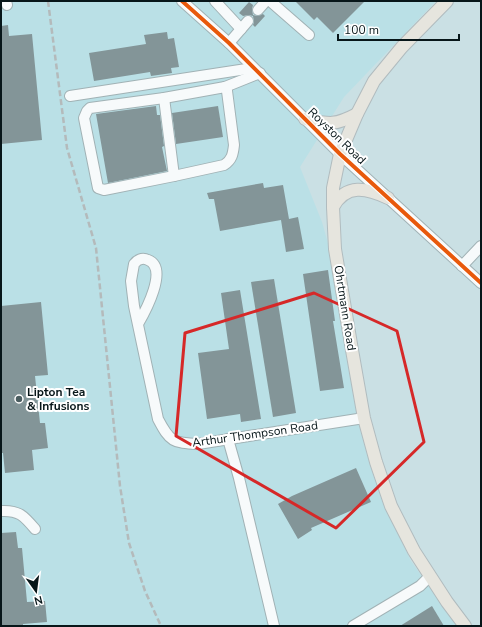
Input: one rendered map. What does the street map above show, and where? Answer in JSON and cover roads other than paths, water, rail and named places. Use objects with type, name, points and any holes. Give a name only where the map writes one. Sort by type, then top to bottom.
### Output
[{"type":"main road","name":"Ohrtmann Road","points":[[447,1],[402,48],[374,82],[357,114],[340,154],[333,188],[333,207],[335,248],[364,418],[376,462],[390,506],[414,551],[465,626]]},
{"type":"main road","points":[[305,119],[327,124],[348,119],[357,114]]},
{"type":"main road","points":[[333,207],[337,199],[342,194],[353,190],[365,189],[388,198]]},
{"type":"street","name":"Royston Road","points":[[182,1],[229,43],[340,154],[481,283]]},
{"type":"street","points":[[215,1],[245,25],[229,43]]},
{"type":"street","points":[[258,10],[266,1]]},
{"type":"street","points":[[270,1],[309,35]]},
{"type":"street","points":[[225,87],[227,91],[234,145],[230,160],[224,165],[100,190],[84,118],[90,108],[164,98],[225,87],[256,70]]},
{"type":"street","points":[[70,96],[256,70]]},
{"type":"street","points":[[164,98],[174,176]]},
{"type":"street","points":[[462,266],[481,246]]},
{"type":"street","name":"Arthur Thompson Road","points":[[138,324],[149,303],[156,283],[155,267],[149,260],[145,259],[139,260],[134,264],[131,281],[138,324],[158,419],[164,431],[172,439],[179,443],[198,444],[364,418]]},
{"type":"street","points":[[228,439],[239,478],[274,626]]},
{"type":"street","points":[[1,511],[18,513],[35,529]]},
{"type":"street","points":[[353,626],[420,586],[430,576]]},
{"type":"railway","points":[[48,1],[67,148],[96,248],[120,486],[129,543],[145,591],[161,626]]},
{"type":"place","name":"Lipton Tea & Infusions","points":[[19,399]]}]
